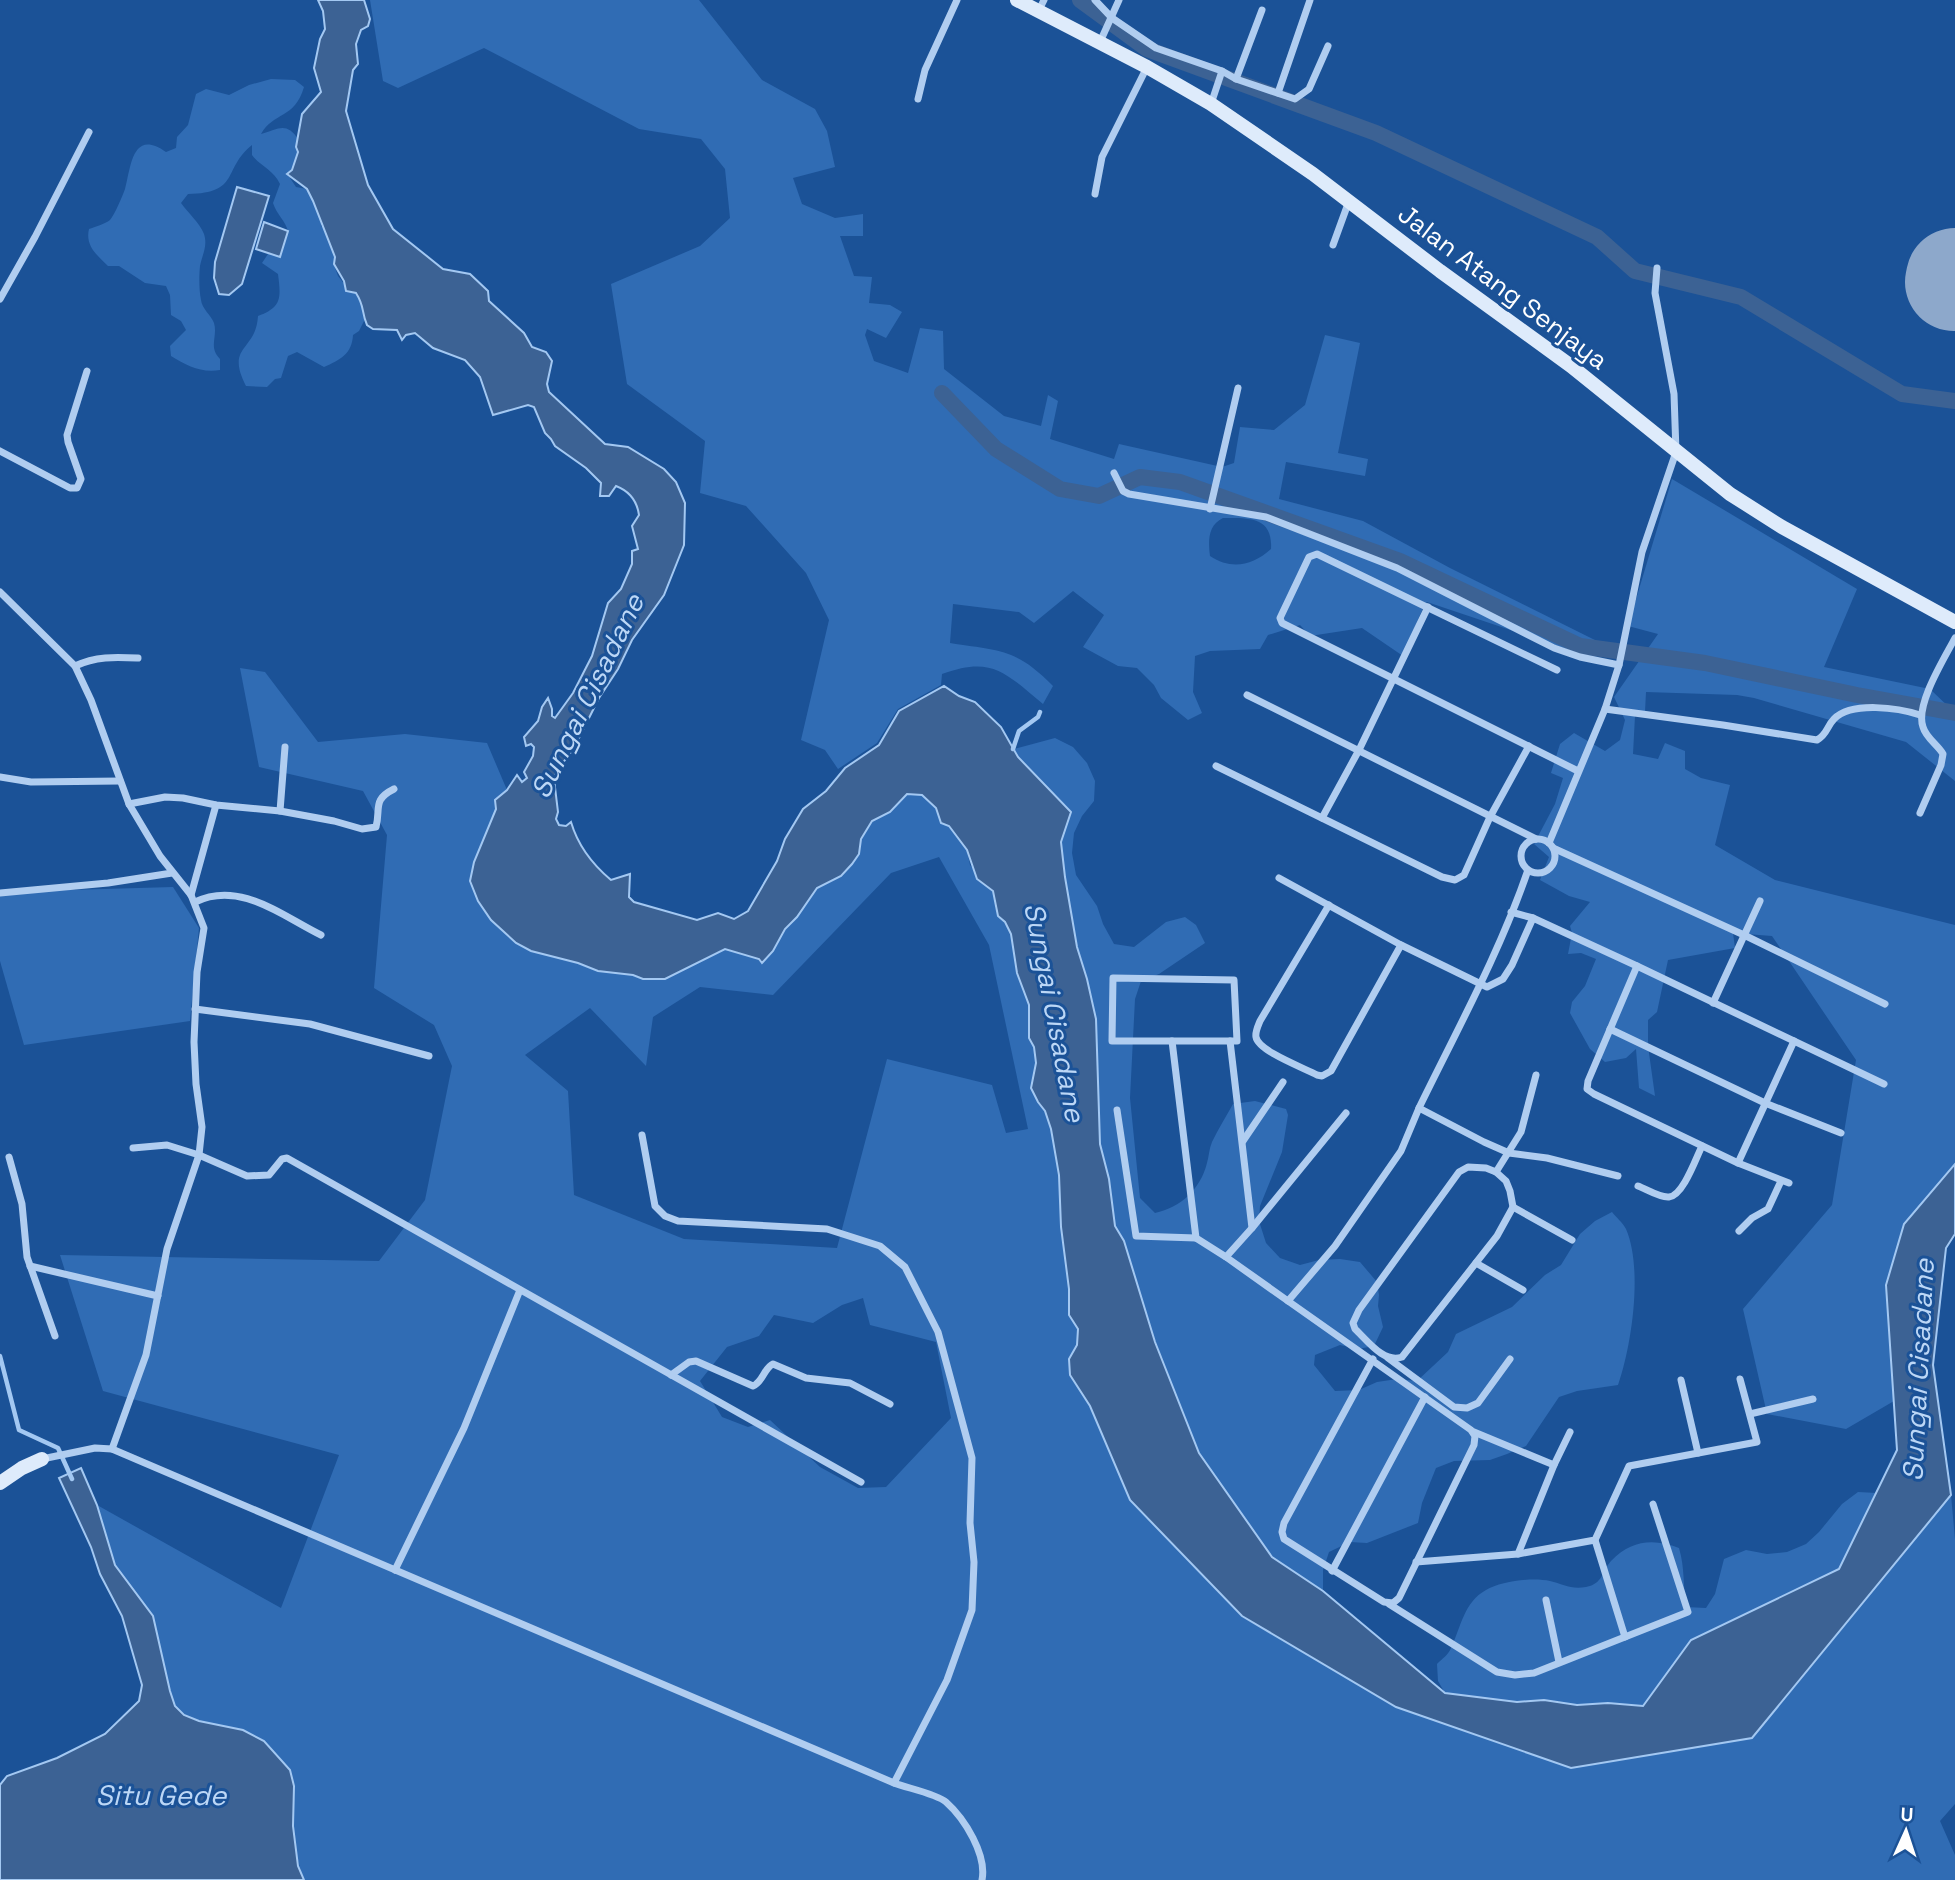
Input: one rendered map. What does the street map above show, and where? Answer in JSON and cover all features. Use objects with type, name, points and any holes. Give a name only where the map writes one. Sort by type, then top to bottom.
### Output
[{"type":"main road","name":"Jalan Atang Senjaya","points":[[1017,0],[1041,5],[1211,104],[1349,201],[1571,366],[1730,494],[1782,527],[1955,622]]},
{"type":"main road","points":[[0,1483],[22,1468],[42,1459]]},
{"type":"street","points":[[918,99],[925,70],[957,0]]},
{"type":"street","points":[[1095,0],[1112,20],[1156,48],[1295,99],[1309,89],[1328,47]]},
{"type":"street","points":[[1101,40],[1119,0]]},
{"type":"street","points":[[1278,93],[1310,0]]},
{"type":"street","points":[[1236,79],[1262,10]]},
{"type":"street","points":[[1095,194],[1107,145],[1147,67]]},
{"type":"street","points":[[1211,104],[1222,73]]},
{"type":"street","points":[[0,299],[89,132]]},
{"type":"street","points":[[1334,245],[1349,201]]},
{"type":"street","points":[[1536,839],[1526,843],[1522,850],[1523,863],[1528,870],[1539,873],[1551,867],[1555,854],[1551,845],[1578,771],[1605,709],[1619,662],[1643,552],[1676,452],[1674,394],[1655,287],[1657,268]]},
{"type":"street","points":[[1,455],[70,488],[77,488],[81,479],[67,435],[87,371]]},
{"type":"street","points":[[1210,506],[1238,388]]},
{"type":"street","points":[[1114,473],[1123,491],[1263,516],[1413,575],[1555,648],[1580,657],[1619,662]]},
{"type":"street","points":[[1557,670],[1317,554],[1309,557],[1281,613],[1282,623],[1330,649],[1392,677],[1578,771]]},
{"type":"street","points":[[0,592],[75,666],[91,700],[130,804],[144,832],[193,899],[204,928],[195,1009],[196,1084],[202,1127],[199,1155],[167,1249],[146,1355],[112,1448]]},
{"type":"street","points":[[1322,818],[1359,750],[1428,607]]},
{"type":"street","points":[[1920,813],[1943,755],[1924,731],[1921,713],[1955,638]]},
{"type":"street","points":[[75,666],[108,657],[138,658]]},
{"type":"street","points":[[1247,695],[1490,817],[1885,1004]]},
{"type":"street","points":[[1605,709],[1817,740],[1826,732],[1832,720],[1844,713],[1891,708],[1921,713]]},
{"type":"street","points":[[1216,766],[1442,877],[1455,880],[1464,875],[1490,817],[1529,746]]},
{"type":"street","points":[[280,811],[285,747]]},
{"type":"street","points":[[0,777],[31,782],[120,781]]},
{"type":"street","points":[[130,804],[165,797],[183,797],[216,805],[280,811],[370,829],[376,827],[378,803],[384,794],[394,789]]},
{"type":"street","points":[[193,899],[216,805]]},
{"type":"street","points":[[1288,1301],[1335,1246],[1401,1151],[1480,983],[1528,870]]},
{"type":"street","points":[[0,893],[108,883],[172,873]]},
{"type":"street","points":[[1279,878],[1401,945],[1487,987],[1503,979],[1533,918]]},
{"type":"street","points":[[193,899],[216,896],[263,902],[321,934]]},
{"type":"street","points":[[1713,1003],[1760,901]]},
{"type":"street","points":[[1328,905],[1260,1021],[1257,1041],[1270,1051],[1317,1075],[1322,1076],[1331,1071],[1401,945]]},
{"type":"street","points":[[1511,912],[1533,918],[1884,1084]]},
{"type":"street","points":[[1637,966],[1588,1080],[1587,1089],[1738,1163],[1785,1182],[1769,1209],[1739,1231]]},
{"type":"street","points":[[1113,978],[1234,980],[1237,1041],[1230,1041],[1112,1041],[1113,978]]},
{"type":"street","points":[[195,1009],[310,1024],[429,1056]]},
{"type":"street","points":[[1610,1029],[1765,1103],[1841,1133]]},
{"type":"street","points":[[1172,1041],[1196,1238]]},
{"type":"street","points":[[1230,1041],[1252,1228]]},
{"type":"street","points":[[1738,1163],[1794,1041]]},
{"type":"street","points":[[1496,1172],[1521,1132],[1536,1075]]},
{"type":"street","points":[[1243,1142],[1283,1082]]},
{"type":"street","points":[[1419,1108],[1509,1153],[1547,1157],[1618,1176]]},
{"type":"street","points":[[1117,1110],[1136,1236],[1196,1238],[1474,1432],[1554,1465]]},
{"type":"street","points":[[1226,1257],[1346,1114]]},
{"type":"street","points":[[642,1135],[655,1206],[665,1216],[678,1221],[827,1229],[880,1246],[905,1267],[937,1332],[972,1458],[972,1610],[947,1680],[894,1783]]},
{"type":"street","points":[[133,1148],[167,1145],[199,1155],[247,1176],[269,1175],[282,1159],[287,1158],[861,1482]]},
{"type":"street","points":[[1638,1186],[1667,1198],[1675,1195],[1702,1146]]},
{"type":"street","points":[[9,1157],[22,1204],[30,1266],[55,1336]]},
{"type":"street","points":[[1387,1358],[1402,1357],[1497,1236],[1513,1207],[1506,1181],[1496,1172],[1486,1168],[1468,1167],[1459,1171],[1359,1310],[1353,1323],[1355,1329],[1387,1358],[1454,1407],[1467,1408],[1478,1403],[1510,1359]]},
{"type":"street","points":[[1513,1207],[1572,1240]]},
{"type":"street","points":[[1476,1263],[1523,1290]]},
{"type":"street","points":[[30,1266],[158,1296]]},
{"type":"street","points":[[395,1570],[464,1427],[520,1290]]},
{"type":"street","points":[[1373,1359],[1284,1523],[1284,1539],[1497,1672],[1529,1674],[1688,1612],[1653,1504]]},
{"type":"street","points":[[671,1375],[689,1362],[696,1361],[753,1386],[758,1384],[773,1364],[806,1378],[851,1384],[890,1404]]},
{"type":"street","points":[[1625,1637],[1595,1540],[1629,1466],[1757,1443],[1740,1379]]},
{"type":"street","points":[[1681,1380],[1698,1453]]},
{"type":"street","points":[[1332,1571],[1425,1397]]},
{"type":"street","points":[[1750,1414],[1813,1399]]},
{"type":"street","points":[[1389,1603],[1399,1598],[1474,1445],[1474,1432]]},
{"type":"street","points":[[1518,1554],[1570,1432]]},
{"type":"street","points":[[42,1459],[95,1448],[112,1448],[894,1783],[945,1801],[978,1844],[982,1880]]},
{"type":"street","points":[[1416,1562],[1518,1554],[1595,1540]]},
{"type":"street","points":[[1546,1600],[1559,1662]]},
{"type":"shaded area","points":[[370,0],[699,0],[762,80],[815,109],[827,131],[835,167],[793,178],[802,204],[835,218],[863,214],[863,236],[840,236],[854,276],[872,277],[869,303],[890,305],[902,312],[886,338],[867,329],[865,335],[874,361],[908,373],[920,328],[943,331],[944,369],[1004,416],[1041,426],[1048,395],[1058,401],[1050,439],[1114,459],[1119,444],[1222,467],[1234,463],[1240,427],[1274,430],[1305,405],[1325,335],[1360,343],[1338,453],[1368,459],[1365,476],[1286,462],[1279,499],[1363,521],[1450,568],[1621,653],[1585,655],[1427,602],[1403,656],[1362,628],[1310,636],[1300,625],[1268,635],[1260,649],[1210,651],[1195,656],[1193,692],[1202,713],[1188,720],[1161,698],[1154,685],[1137,668],[1118,666],[1083,647],[1104,615],[1073,591],[1034,623],[1019,612],[953,604],[950,643],[995,650],[1028,664],[1053,686],[1043,704],[1008,676],[987,667],[974,666],[942,674],[941,685],[898,709],[877,743],[838,769],[825,750],[801,740],[829,620],[806,573],[746,506],[700,493],[705,441],[627,384],[611,284],[700,246],[730,218],[725,169],[701,139],[639,129],[484,48],[398,88],[383,81]],"holes":[[[1223,518],[1257,521],[1268,530],[1271,549],[1264,555],[1241,564],[1226,563],[1210,556],[1209,539],[1212,529]]]},
{"type":"shaded area","points":[[271,79],[295,80],[304,87],[295,105],[261,134],[286,128],[299,140],[290,178],[296,187],[307,189],[319,211],[321,226],[331,233],[337,254],[334,265],[338,276],[356,293],[369,311],[359,331],[353,335],[348,352],[340,359],[324,367],[297,352],[288,356],[281,378],[275,379],[267,387],[246,386],[240,373],[240,355],[256,328],[258,316],[272,309],[278,301],[278,274],[262,263],[268,254],[279,250],[288,231],[273,203],[280,184],[252,155],[252,145],[224,184],[205,193],[188,194],[181,203],[200,226],[205,238],[200,266],[200,292],[203,306],[214,323],[214,346],[220,359],[220,370],[194,368],[171,356],[170,346],[186,330],[181,321],[171,315],[170,295],[166,286],[145,283],[119,266],[108,266],[93,250],[88,235],[89,229],[110,220],[114,214],[125,189],[135,153],[140,147],[155,146],[166,152],[176,148],[177,137],[188,125],[196,94],[206,89],[229,95],[249,85]]},
{"type":"shaded area","points":[[1672,479],[1857,589],[1824,667],[1930,689],[1955,713],[1955,781],[1906,742],[1754,698],[1646,692],[1645,712],[1635,716],[1633,754],[1658,759],[1665,743],[1685,751],[1685,769],[1701,778],[1730,785],[1715,845],[1775,880],[1955,925],[1955,1164],[1904,1224],[1886,1285],[1894,1401],[1846,1429],[1767,1414],[1743,1309],[1832,1205],[1856,1060],[1772,936],[1733,933],[1735,948],[1668,960],[1657,1012],[1648,1020],[1648,1046],[1655,1096],[1639,1088],[1636,1049],[1626,1058],[1605,1062],[1590,1049],[1570,1013],[1572,1002],[1585,986],[1596,959],[1581,953],[1568,954],[1572,933],[1570,926],[1590,902],[1569,896],[1540,880],[1549,857],[1534,844],[1555,804],[1563,778],[1551,773],[1560,744],[1574,733],[1605,751],[1620,740],[1625,720],[1614,697],[1658,634],[1628,626]]},
{"type":"shaded area","points":[[240,668],[265,672],[318,742],[405,734],[487,743],[507,790],[495,800],[516,943],[531,951],[598,971],[633,975],[643,979],[665,979],[725,949],[759,959],[762,963],[785,928],[797,917],[817,888],[841,876],[859,854],[861,839],[872,821],[890,812],[907,794],[922,795],[936,808],[941,823],[949,826],[967,850],[970,865],[993,891],[996,909],[1011,934],[1017,973],[1029,1005],[1029,1038],[1034,1047],[1036,1063],[1031,1088],[1045,1111],[1051,1129],[1059,1175],[1069,1315],[1078,1328],[1077,1345],[1069,1359],[1070,1375],[1090,1406],[1130,1500],[1242,1617],[1396,1707],[1752,1738],[1951,1495],[1955,1539],[1955,1804],[1940,1821],[1955,1855],[1955,1880],[304,1880],[295,1846],[294,1786],[243,1730],[199,1721],[184,1715],[175,1706],[153,1616],[115,1565],[97,1505],[281,1608],[339,1455],[103,1391],[60,1255],[379,1261],[425,1200],[452,1066],[434,1025],[374,988],[387,835],[363,791],[259,767]],"holes":[[[939,857],[989,945],[1028,1129],[1006,1133],[992,1085],[887,1059],[837,1248],[684,1239],[574,1195],[568,1091],[525,1055],[590,1008],[646,1066],[653,1017],[700,987],[773,995],[891,873]],[[863,1298],[870,1325],[936,1342],[951,1418],[886,1487],[858,1488],[820,1467],[770,1420],[748,1427],[722,1417],[700,1381],[727,1347],[759,1336],[774,1315],[813,1323],[842,1305]]]},
{"type":"shaded area","points":[[1055,738],[1073,747],[1087,763],[1095,781],[1094,801],[1082,816],[1074,833],[1072,853],[1076,875],[1097,906],[1114,944],[1134,947],[1166,922],[1185,917],[1196,925],[1205,943],[1159,974],[1141,981],[1135,999],[1130,1098],[1140,1198],[1155,1213],[1181,1202],[1188,1196],[1204,1173],[1212,1142],[1233,1104],[1255,1101],[1286,1109],[1288,1115],[1282,1152],[1260,1206],[1259,1221],[1266,1243],[1280,1258],[1300,1265],[1319,1260],[1360,1262],[1377,1282],[1378,1306],[1383,1327],[1374,1346],[1358,1349],[1340,1345],[1315,1355],[1314,1365],[1335,1391],[1359,1390],[1377,1382],[1397,1379],[1417,1381],[1448,1352],[1456,1334],[1512,1307],[1545,1275],[1561,1265],[1580,1234],[1595,1221],[1612,1212],[1626,1229],[1634,1264],[1634,1307],[1628,1349],[1618,1385],[1577,1391],[1559,1397],[1526,1446],[1490,1460],[1454,1461],[1436,1468],[1422,1503],[1418,1523],[1367,1543],[1350,1542],[1329,1552],[1323,1570],[1323,1591],[1272,1557],[1199,1453],[1155,1342],[1124,1241],[1115,1226],[1109,1179],[1100,1144],[1096,1019],[1077,945],[1061,842],[1071,812],[1018,757],[1014,749]]},
{"type":"shaded area","points":[[173,887],[199,928],[190,1021],[24,1045],[0,961],[0,892]]},
{"type":"shaded area","points":[[1858,1492],[1877,1493],[1839,1569],[1691,1640],[1643,1706],[1608,1703],[1577,1705],[1544,1700],[1517,1702],[1445,1693],[1438,1681],[1437,1664],[1450,1650],[1468,1608],[1479,1595],[1492,1587],[1535,1579],[1571,1587],[1586,1587],[1599,1580],[1619,1554],[1635,1545],[1652,1542],[1679,1548],[1686,1607],[1706,1608],[1715,1594],[1724,1559],[1746,1550],[1767,1554],[1787,1552],[1806,1544],[1842,1504]]},
{"type":"water","name":"Sungai Cisadane","points":[[318,0],[364,0],[370,19],[368,26],[361,30],[356,44],[358,64],[353,70],[346,111],[368,185],[393,229],[443,269],[470,274],[488,291],[489,301],[524,333],[532,347],[546,352],[552,361],[547,384],[549,392],[605,444],[628,447],[664,469],[676,482],[685,503],[684,545],[664,595],[632,640],[573,750],[557,770],[554,779],[558,812],[556,819],[559,825],[566,826],[571,822],[586,854],[611,880],[630,874],[629,897],[634,902],[697,920],[718,913],[734,919],[748,911],[803,809],[826,791],[845,768],[879,745],[899,711],[944,686],[975,702],[1001,727],[1018,757],[1071,812],[1061,842],[1077,947],[1096,1019],[1100,1144],[1109,1179],[1115,1226],[1124,1241],[1155,1342],[1199,1453],[1272,1557],[1323,1591],[1445,1693],[1517,1702],[1544,1700],[1577,1705],[1608,1703],[1643,1706],[1691,1640],[1839,1569],[1897,1450],[1886,1285],[1904,1224],[1955,1164],[1955,1234],[1946,1248],[1933,1365],[1951,1495],[1752,1738],[1571,1768],[1396,1707],[1242,1616],[1130,1500],[1090,1406],[1070,1375],[1069,1359],[1077,1345],[1078,1329],[1069,1315],[1059,1175],[1051,1129],[1045,1111],[1031,1088],[1036,1063],[1034,1047],[1029,1038],[1029,1005],[1017,973],[1011,934],[1005,922],[998,916],[993,891],[977,879],[967,850],[949,826],[941,823],[936,808],[922,795],[907,794],[890,812],[872,821],[861,839],[859,854],[852,864],[841,876],[817,888],[762,963],[759,959],[725,949],[665,979],[643,979],[633,975],[598,971],[531,951],[516,943],[491,920],[478,901],[470,881],[474,862],[496,809],[495,800],[507,790],[517,775],[522,782],[527,778],[524,772],[533,756],[534,747],[531,744],[526,746],[524,737],[538,721],[548,698],[552,716],[555,718],[573,693],[592,656],[608,603],[621,589],[632,564],[632,551],[638,549],[632,526],[639,515],[634,501],[621,488],[616,486],[609,496],[600,496],[601,483],[586,468],[555,446],[545,433],[534,407],[528,405],[493,415],[480,377],[465,360],[433,348],[415,333],[406,335],[402,340],[397,330],[373,329],[367,325],[359,298],[356,293],[346,291],[344,281],[334,264],[335,257],[307,189],[287,174],[292,170],[298,152],[296,147],[302,114],[321,92],[314,68],[325,29],[323,11]]},
{"type":"water","points":[[237,187],[269,196],[242,284],[229,295],[219,294],[214,278],[215,262]]},
{"type":"water","points":[[264,222],[288,231],[280,257],[256,249]]},
{"type":"water","name":"Situ Gede","points":[[81,1468],[97,1505],[115,1565],[153,1616],[175,1706],[184,1715],[199,1721],[243,1730],[264,1741],[290,1770],[294,1786],[293,1826],[298,1866],[304,1880],[0,1880],[0,1785],[7,1776],[57,1758],[105,1734],[139,1701],[142,1685],[122,1616],[100,1574],[91,1547],[59,1478]]},
{"type":"waterway","points":[[1080,0],[1147,49],[1376,133],[1597,237],[1635,271],[1741,297],[1902,394],[1955,401]]},
{"type":"waterway","points":[[942,393],[996,449],[1060,489],[1099,496],[1140,477],[1180,482],[1400,561],[1580,646],[1705,663],[1955,713]]},
{"type":"waterway","points":[[1013,749],[1019,731],[1038,717],[1040,712]]},
{"type":"waterway","points":[[0,1356],[19,1430],[58,1448],[72,1479]]},
{"type":"runway","points":[[1954,282],[1955,277]]}]
